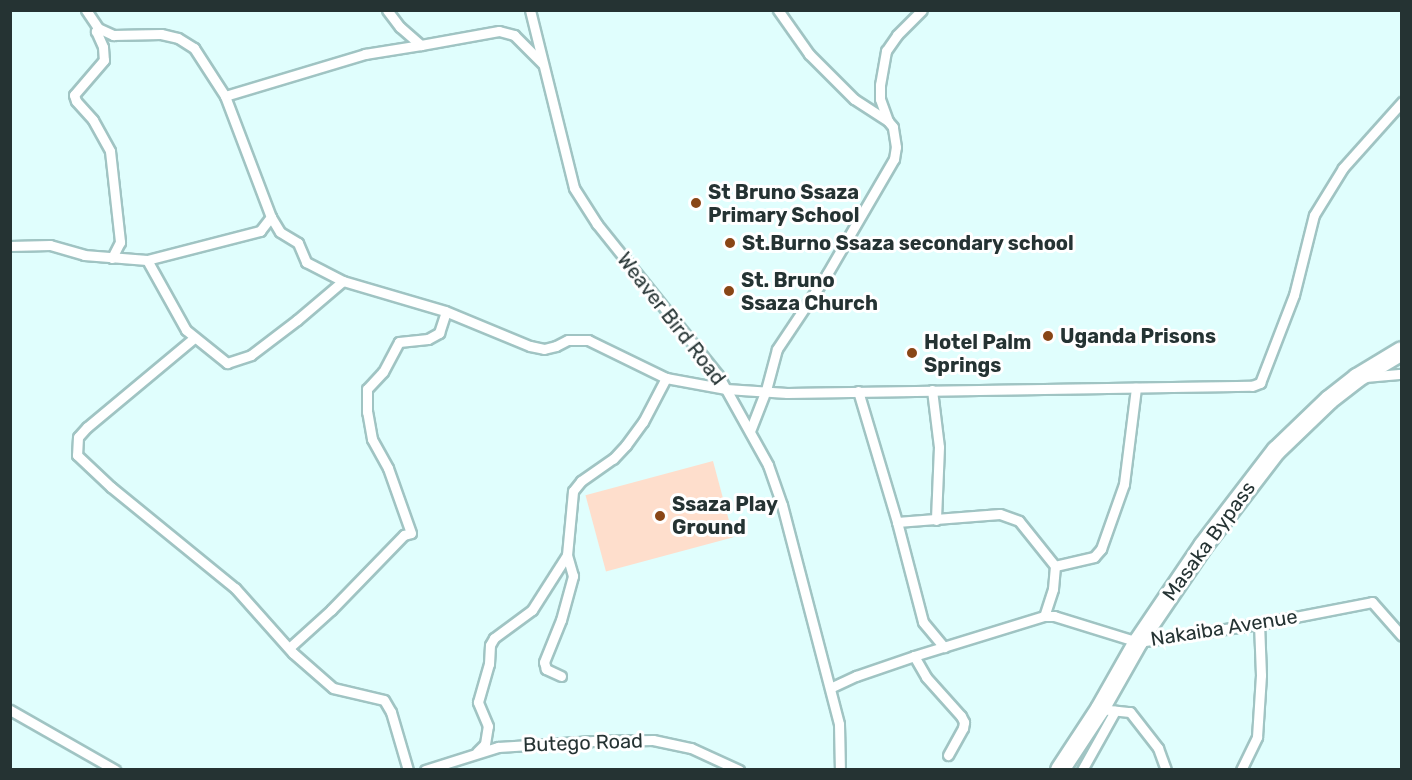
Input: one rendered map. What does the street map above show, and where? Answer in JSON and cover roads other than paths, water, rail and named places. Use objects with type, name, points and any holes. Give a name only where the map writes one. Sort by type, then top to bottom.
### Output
[{"type":"highway","name":"Masaka Bypass","points":[[1060,770],[1107,710],[1138,642],[1203,546],[1276,451],[1304,421],[1357,378],[1401,351]]},
{"type":"street","points":[[86,10],[98,28],[112,35],[162,34],[178,38],[194,48],[225,96],[271,217],[280,232],[298,243],[306,262],[343,281],[446,312],[544,349],[568,340],[588,340],[666,378],[726,389],[787,393],[1252,386],[1260,383],[1294,295],[1314,215],[1343,168],[1401,102]]},
{"type":"street","points":[[387,10],[400,27],[421,45]]},
{"type":"street","name":"Weaver Bird Road","points":[[530,10],[574,188],[597,224],[726,389],[768,465],[782,505],[839,724],[840,770]]},
{"type":"street","points":[[778,10],[809,54],[854,99],[888,121]]},
{"type":"street","points":[[750,430],[766,390],[780,342],[827,274],[894,159],[896,136],[880,99],[886,51],[897,35],[922,10]]},
{"type":"street","points":[[98,28],[96,31],[103,47],[104,60],[74,95],[108,144],[120,242],[132,259]]},
{"type":"street","points":[[225,96],[365,54],[499,31],[514,35],[544,66]]},
{"type":"street","points":[[260,231],[271,217]]},
{"type":"street","points":[[10,246],[50,245],[84,255],[147,260],[260,231],[280,232]]},
{"type":"street","points":[[112,258],[120,242]]},
{"type":"street","points":[[147,260],[181,321],[194,338],[226,363],[238,361],[297,320],[343,281]]},
{"type":"street","points":[[289,648],[331,610],[404,535],[411,533],[388,468],[372,439],[367,412],[367,389],[382,372],[399,342],[428,339],[439,333],[446,312]]},
{"type":"street","points":[[194,338],[87,427],[78,437],[77,454],[111,487],[235,588],[289,648],[333,688],[384,700],[394,720],[408,770]]},
{"type":"street","points":[[1357,378],[1401,374]]},
{"type":"street","points":[[561,676],[546,669],[544,662],[561,620],[573,576],[567,555],[571,502],[576,486],[613,459],[626,445],[643,422],[666,378]]},
{"type":"street","points":[[1055,566],[1094,557],[1101,549],[1124,484],[1136,388]]},
{"type":"street","points":[[932,390],[939,447],[936,520]]},
{"type":"street","points":[[858,391],[897,522],[923,622],[944,647]]},
{"type":"street","points":[[897,522],[1000,514],[1019,521],[1055,566],[1053,589],[1044,616]]},
{"type":"street","points":[[475,753],[485,744],[488,726],[478,702],[489,664],[490,645],[494,638],[532,610],[567,555]]},
{"type":"street","name":"Nakaiba Avenue","points":[[830,688],[856,676],[914,656],[1044,616],[1054,616],[1138,642],[1259,624],[1372,602],[1401,636]]},
{"type":"street","points":[[1241,770],[1257,737],[1261,675],[1259,624]]},
{"type":"street","points":[[914,656],[926,677],[964,722],[948,755]]},
{"type":"street","points":[[10,710],[115,770]]},
{"type":"street","points":[[1082,770],[1107,710],[1130,712],[1137,719],[1158,748],[1166,770]]},
{"type":"street","name":"Butego Road","points":[[425,770],[498,747],[653,740],[691,748],[739,770]]},
{"type":"place","name":"St Bruno Ssaza Primary School","points":[[696,203]]},
{"type":"place","name":"St.Burno Ssaza secondary school","points":[[730,243]]},
{"type":"place","name":"St. Bruno Ssaza Church","points":[[729,291]]},
{"type":"place","name":"Uganda Prisons","points":[[1048,336]]},
{"type":"place","name":"Hotel Palm Springs","points":[[912,353]]},
{"type":"place","name":"Ssaza Play Ground","points":[[660,516]]}]
